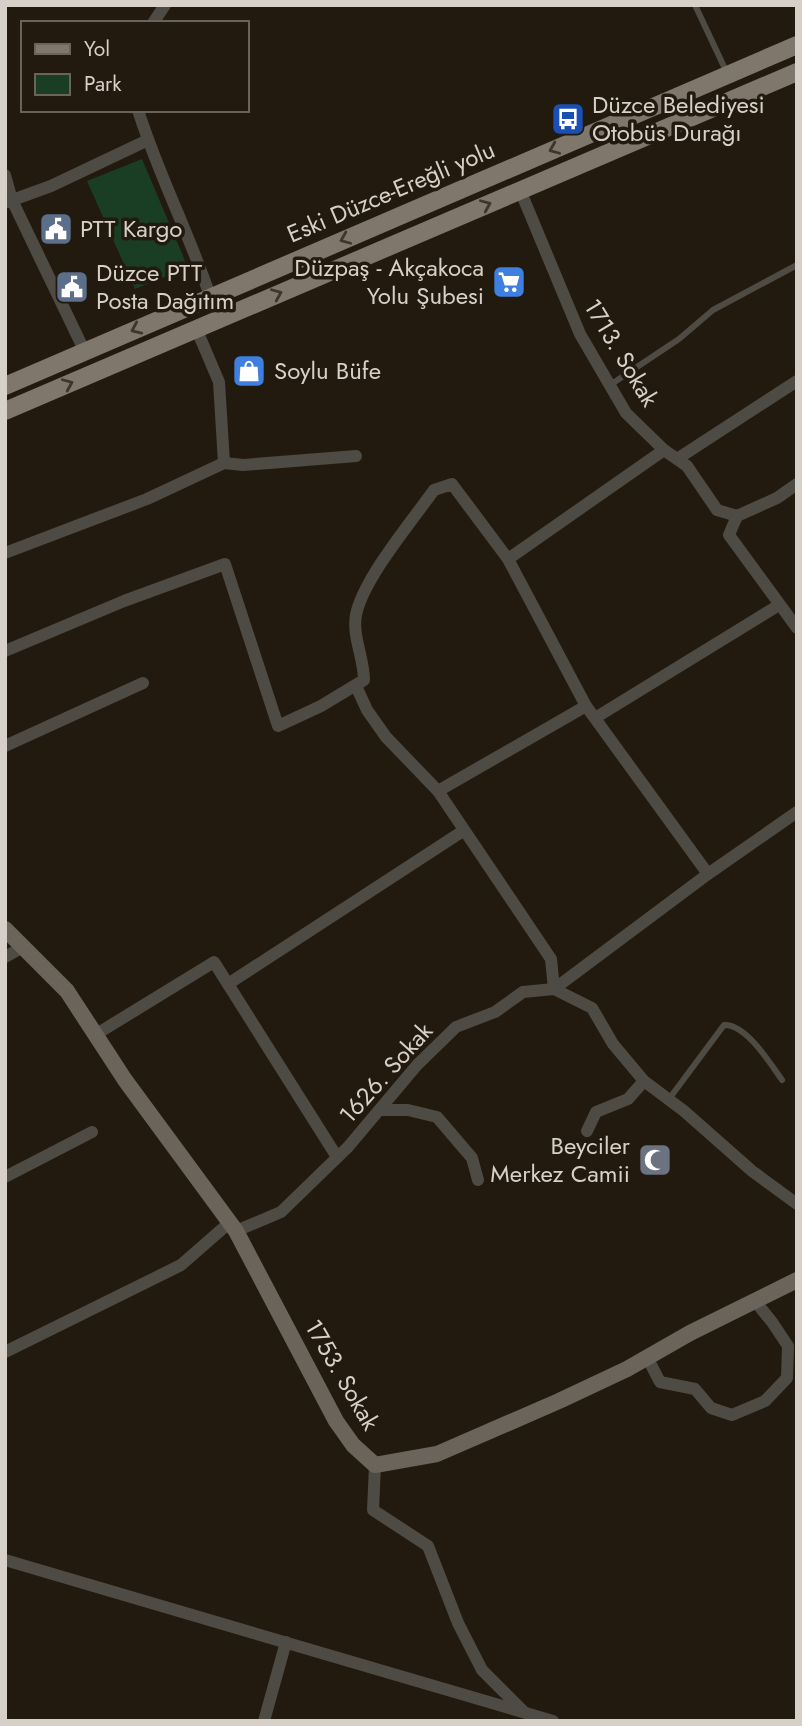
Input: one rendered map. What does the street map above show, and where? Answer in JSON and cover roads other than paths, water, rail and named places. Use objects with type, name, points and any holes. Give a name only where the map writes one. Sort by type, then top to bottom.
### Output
[{"type":"main road","name":"Eski Düzce-Ereğli yolu","points":[[5,386],[797,45]]},
{"type":"main road","name":"Eski Düzce-Ereğli yolu","points":[[5,411],[797,72]]},
{"type":"street","points":[[154,21],[165,5]]},
{"type":"street","points":[[139,112],[196,252],[210,296]]},
{"type":"street","points":[[9,202],[51,186],[148,140]]},
{"type":"street","points":[[5,175],[9,202],[85,352]]},
{"type":"street","name":"1713. Sokak","points":[[520,190],[580,334],[626,413],[664,450],[687,466],[717,510],[737,516]]},
{"type":"street","points":[[196,328],[219,382],[224,463]]},
{"type":"street","points":[[677,458],[797,381]]},
{"type":"street","points":[[508,559],[664,450]]},
{"type":"street","points":[[5,553],[147,499],[224,463],[243,465],[356,456]]},
{"type":"street","points":[[5,651],[124,601],[225,564],[278,726],[356,687],[364,680],[356,617],[365,588],[434,490],[452,484],[508,559],[586,706],[708,874]]},
{"type":"street","points":[[797,484],[777,498],[737,516],[729,535],[797,628]]},
{"type":"street","points":[[595,718],[779,605]]},
{"type":"street","points":[[5,746],[143,683]]},
{"type":"street","points":[[356,687],[367,710],[386,737],[438,791],[551,959],[554,989]]},
{"type":"street","points":[[438,791],[586,706]]},
{"type":"street","points":[[554,989],[708,874],[797,812]]},
{"type":"street","points":[[229,984],[463,831]]},
{"type":"street","name":"1753. Sokak","points":[[5,929],[67,991],[125,1080],[233,1227],[336,1420],[353,1446],[375,1465],[437,1454],[559,1401],[797,1280]]},
{"type":"street","points":[[5,957],[23,947]]},
{"type":"street","points":[[95,1035],[214,962],[337,1157]]},
{"type":"street","points":[[554,989],[592,1007],[613,1044],[643,1081],[684,1111],[752,1171],[797,1204]]},
{"type":"street","name":"1626. Sokak","points":[[5,1352],[181,1265],[233,1227],[281,1212],[337,1157],[381,1110],[417,1065],[456,1027],[495,1012],[523,992],[554,989]]},
{"type":"street","points":[[587,1131],[596,1112],[628,1099],[643,1081]]},
{"type":"street","points":[[381,1110],[408,1110],[437,1118],[472,1158],[478,1180]]},
{"type":"street","points":[[5,1177],[92,1132]]},
{"type":"street","points":[[647,1357],[660,1382],[695,1389],[711,1408],[732,1415],[765,1401],[787,1378],[788,1346],[755,1301]]},
{"type":"street","points":[[375,1465],[373,1510],[428,1546],[458,1623],[482,1670],[525,1713]]},
{"type":"street","points":[[5,1560],[553,1721]]},
{"type":"street","points":[[264,1721],[286,1642]]},
{"type":"lane","points":[[695,5],[728,75]]},
{"type":"lane","points":[[610,385],[679,339],[713,310],[797,265]]},
{"type":"lane","points":[[669,1100],[724,1025],[732,1024],[745,1034],[782,1080]]},
{"type":"place","name":"Düzce Belediyesi Otobüs Durağı","points":[[568,119]]},
{"type":"place","name":"PTT Kargo","points":[[56,229]]},
{"type":"place","name":"Düzpaş - Akçakoca Yolu Şubesi","points":[[509,282]]},
{"type":"place","name":"Düzce PTT Posta Dağıtım","points":[[72,287]]},
{"type":"place","name":"Soylu Büfe","points":[[249,371]]},
{"type":"place","name":"Beyciler Merkez Camii","points":[[655,1160]]}]
